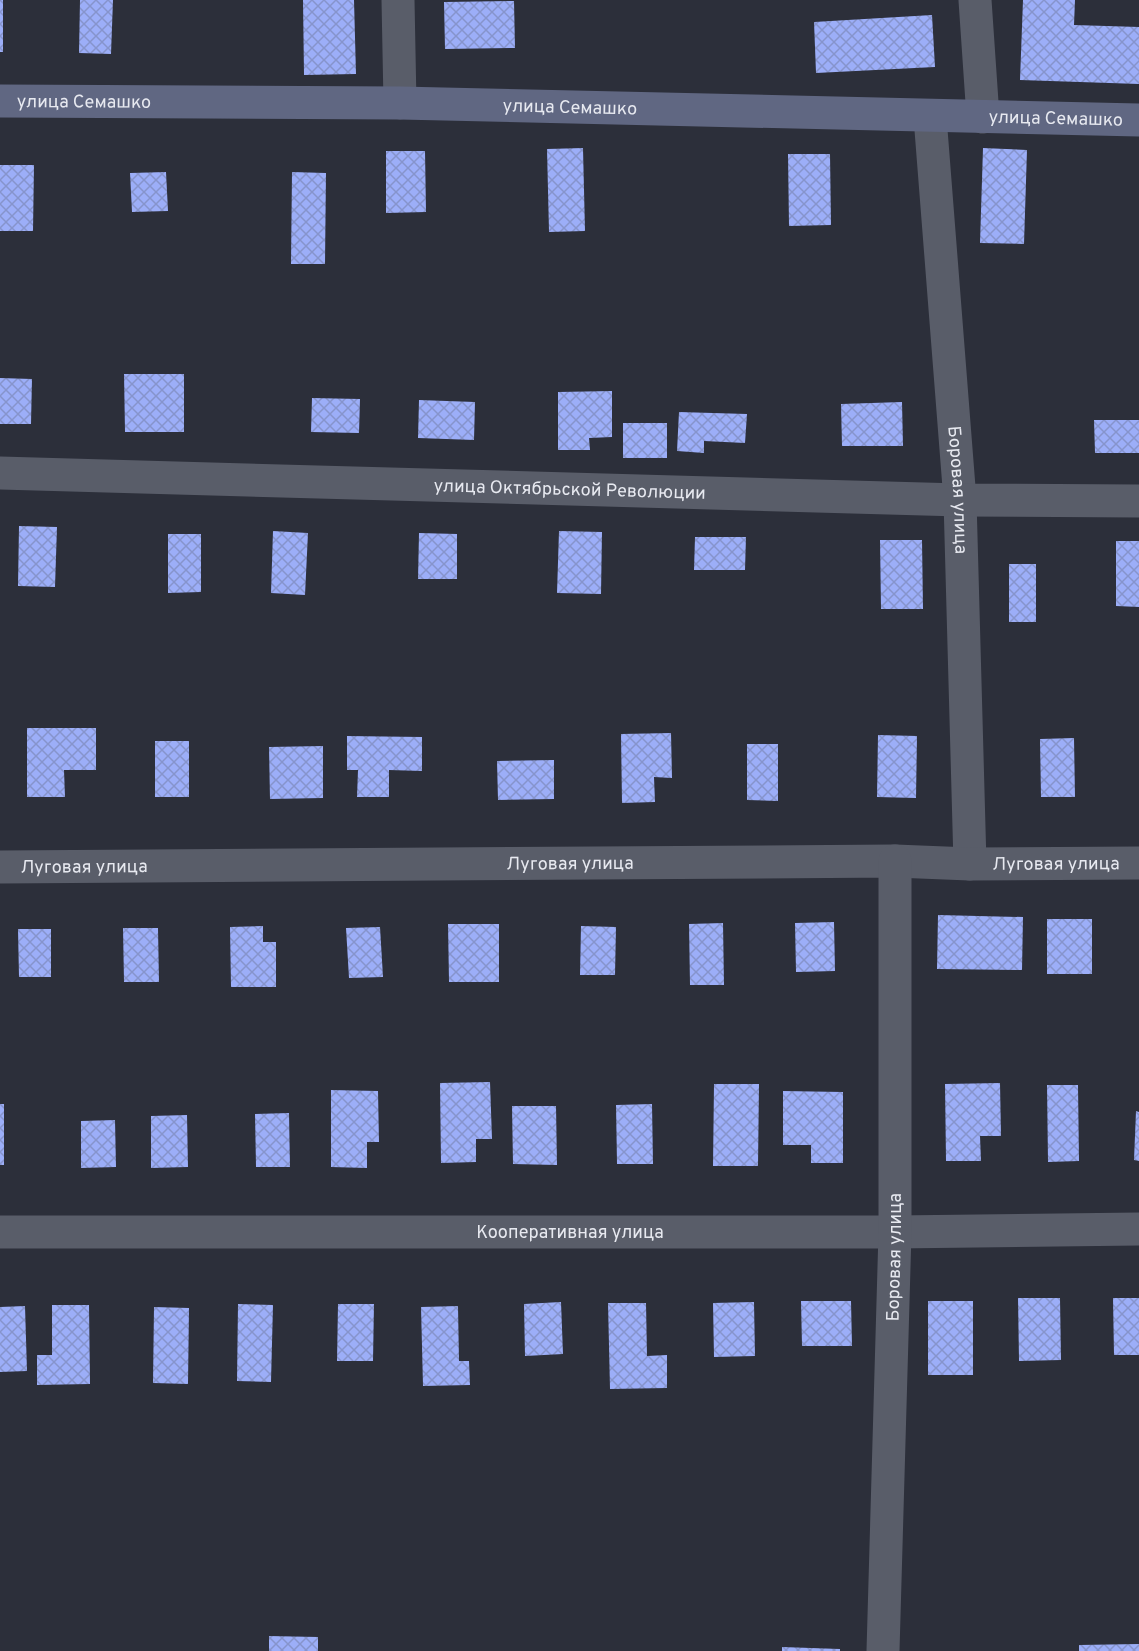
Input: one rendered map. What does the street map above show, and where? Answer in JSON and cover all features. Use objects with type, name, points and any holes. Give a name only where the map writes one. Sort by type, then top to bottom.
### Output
[{"type":"main road","name":"улица Семашко","points":[[0,101],[400,103],[930,117],[1139,120]]},
{"type":"street","points":[[398,0],[400,103]]},
{"type":"street","points":[[975,0],[983,117]]},
{"type":"street","name":"Боровая улица","points":[[930,117],[960,500],[970,864]]},
{"type":"street","name":"улица Октябрьской Революции","points":[[0,473],[960,500],[1139,501]]},
{"type":"street","name":"Боровая улица","points":[[883,1651],[894,1232],[895,861]]},
{"type":"street","name":"Луговая улица","points":[[0,867],[895,861],[970,864],[1139,863]]},
{"type":"street","name":"Кооперативная улица","points":[[0,1232],[894,1232],[1139,1229]]},
{"type":"building","points":[[0,0],[3,0],[3,52],[0,52]]},
{"type":"building","points":[[80,0],[113,0],[111,54],[79,53]]},
{"type":"building","points":[[303,0],[354,0],[356,74],[304,75]]},
{"type":"building","points":[[1023,0],[1075,0],[1074,25],[1139,27],[1139,84],[1020,80]]},
{"type":"building","points":[[514,1],[515,48],[445,49],[444,2]]},
{"type":"building","points":[[932,15],[935,67],[816,73],[814,22]]},
{"type":"building","points":[[583,148],[585,231],[549,232],[547,149]]},
{"type":"building","points":[[983,148],[1027,150],[1024,244],[980,243]]},
{"type":"building","points":[[386,151],[425,151],[426,212],[386,213]]},
{"type":"building","points":[[788,154],[830,154],[831,225],[789,226]]},
{"type":"building","points":[[0,165],[34,165],[33,231],[0,231]]},
{"type":"building","points":[[166,172],[168,211],[132,212],[130,173]]},
{"type":"building","points":[[292,172],[326,173],[325,264],[291,264]]},
{"type":"building","points":[[124,374],[184,374],[184,432],[125,432]]},
{"type":"building","points":[[0,378],[32,379],[31,424],[0,424]]},
{"type":"building","points":[[612,391],[612,437],[589,438],[590,450],[558,450],[558,392]]},
{"type":"building","points":[[312,398],[360,399],[359,433],[311,432]]},
{"type":"building","points":[[419,400],[475,402],[474,440],[418,438]]},
{"type":"building","points":[[902,402],[903,446],[842,446],[841,404]]},
{"type":"building","points":[[679,412],[747,414],[745,443],[704,441],[704,453],[677,451]]},
{"type":"building","points":[[1094,420],[1139,420],[1139,453],[1095,453]]},
{"type":"building","points":[[623,423],[667,423],[667,458],[623,458]]},
{"type":"building","points":[[19,526],[57,527],[55,587],[18,586]]},
{"type":"building","points":[[273,531],[308,533],[305,595],[271,593]]},
{"type":"building","points":[[559,531],[602,532],[601,594],[557,593]]},
{"type":"building","points":[[419,533],[457,534],[457,579],[418,579]]},
{"type":"building","points":[[168,534],[201,534],[201,592],[168,593]]},
{"type":"building","points":[[695,537],[746,537],[745,570],[694,570]]},
{"type":"building","points":[[880,540],[922,540],[923,609],[881,609]]},
{"type":"building","points":[[1116,541],[1139,541],[1139,607],[1116,606]]},
{"type":"building","points":[[1009,564],[1036,564],[1036,622],[1009,622]]},
{"type":"building","points":[[27,728],[96,728],[96,770],[64,770],[65,797],[27,797]]},
{"type":"building","points":[[671,733],[672,778],[654,777],[655,802],[622,803],[621,734]]},
{"type":"building","points":[[878,735],[917,736],[916,798],[877,797]]},
{"type":"building","points":[[347,736],[422,737],[422,771],[389,770],[389,797],[357,797],[358,770],[347,770]]},
{"type":"building","points":[[1074,738],[1075,797],[1041,797],[1040,739]]},
{"type":"building","points":[[155,741],[189,741],[189,797],[155,797]]},
{"type":"building","points":[[747,744],[778,744],[778,801],[747,800]]},
{"type":"building","points":[[323,746],[323,798],[270,799],[269,747]]},
{"type":"building","points":[[554,760],[554,799],[498,800],[497,761]]},
{"type":"building","points":[[938,915],[1023,917],[1022,970],[937,969]]},
{"type":"building","points":[[1047,919],[1092,919],[1092,974],[1047,974]]},
{"type":"building","points":[[834,922],[835,971],[796,972],[795,923]]},
{"type":"building","points":[[723,923],[724,985],[690,985],[689,924]]},
{"type":"building","points":[[448,924],[499,924],[499,982],[449,982]]},
{"type":"building","points":[[263,926],[263,942],[276,942],[276,987],[231,987],[230,927]]},
{"type":"building","points":[[581,926],[616,927],[615,975],[580,975]]},
{"type":"building","points":[[380,927],[383,977],[349,978],[346,928]]},
{"type":"building","points":[[123,928],[158,928],[159,982],[124,982]]},
{"type":"building","points":[[18,929],[51,929],[51,977],[19,977]]},
{"type":"building","points":[[490,1082],[492,1139],[476,1139],[476,1162],[441,1163],[440,1083]]},
{"type":"building","points":[[1000,1083],[1001,1136],[980,1136],[981,1161],[946,1161],[945,1084]]},
{"type":"building","points":[[714,1084],[759,1084],[758,1166],[713,1166]]},
{"type":"building","points":[[1047,1085],[1078,1085],[1079,1161],[1048,1162]]},
{"type":"building","points":[[331,1090],[378,1091],[379,1142],[367,1142],[367,1168],[331,1167]]},
{"type":"building","points":[[783,1091],[843,1092],[843,1163],[811,1163],[811,1145],[783,1145]]},
{"type":"building","points":[[0,1104],[4,1104],[4,1165],[0,1165]]},
{"type":"building","points":[[652,1104],[653,1164],[617,1164],[616,1105]]},
{"type":"building","points":[[512,1106],[556,1106],[557,1165],[513,1164]]},
{"type":"building","points":[[1136,1111],[1139,1112],[1139,1161],[1134,1160]]},
{"type":"building","points":[[289,1113],[290,1167],[256,1167],[255,1114]]},
{"type":"building","points":[[187,1115],[188,1167],[151,1168],[151,1116]]},
{"type":"building","points":[[115,1120],[116,1167],[81,1168],[81,1121]]},
{"type":"building","points":[[1018,1298],[1060,1298],[1061,1360],[1019,1361]]},
{"type":"building","points":[[1113,1298],[1139,1298],[1139,1355],[1114,1355]]},
{"type":"building","points":[[801,1301],[851,1301],[852,1346],[802,1346]]},
{"type":"building","points":[[928,1301],[973,1301],[973,1375],[928,1375]]},
{"type":"building","points":[[561,1302],[563,1354],[525,1356],[524,1304]]},
{"type":"building","points":[[754,1302],[755,1356],[714,1357],[713,1303]]},
{"type":"building","points":[[608,1303],[646,1303],[647,1356],[667,1355],[667,1388],[610,1389]]},
{"type":"building","points":[[238,1304],[273,1305],[271,1382],[237,1381]]},
{"type":"building","points":[[338,1304],[374,1304],[373,1361],[337,1361]]},
{"type":"building","points":[[52,1305],[89,1305],[90,1384],[37,1385],[37,1355],[52,1355]]},
{"type":"building","points":[[25,1306],[27,1371],[0,1372],[0,1307]]},
{"type":"building","points":[[458,1306],[459,1361],[469,1361],[470,1385],[423,1386],[421,1307]]},
{"type":"building","points":[[154,1307],[189,1308],[188,1384],[153,1383]]},
{"type":"building","points":[[269,1636],[318,1637],[318,1651],[269,1651]]},
{"type":"building","points":[[1139,1644],[1139,1651],[1079,1651],[1079,1645]]},
{"type":"building","points":[[782,1647],[840,1649],[840,1651],[782,1651]]}]
